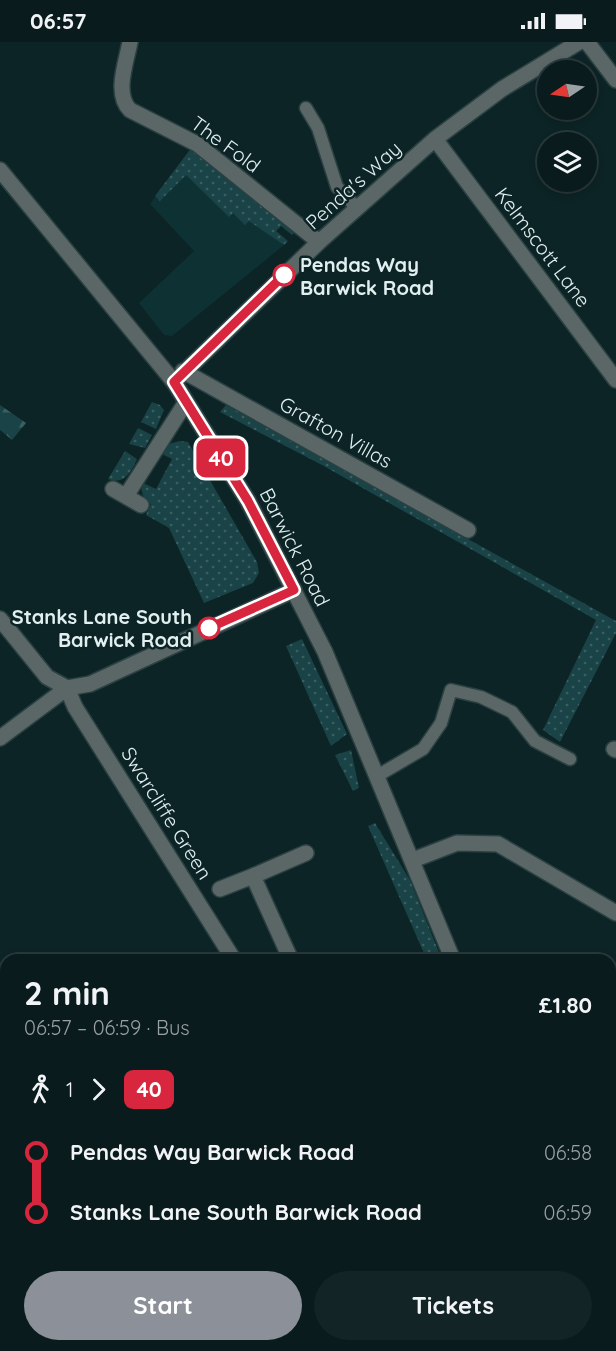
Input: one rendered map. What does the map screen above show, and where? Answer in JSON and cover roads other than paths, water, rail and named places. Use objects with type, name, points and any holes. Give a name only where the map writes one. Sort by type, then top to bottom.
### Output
[{"type":"street","name":"The Fold","points":[[129,42],[121,95],[124,105],[196,144],[319,242]]},
{"type":"street","name":"Penda's Way","points":[[178,377],[319,242],[435,139],[502,88],[579,42]]},
{"type":"street","points":[[588,42],[616,80]]},
{"type":"street","name":"Kelmscott Lane","points":[[435,139],[616,380]]},
{"type":"street","name":"Barwick Road","points":[[0,170],[178,377],[186,402],[248,501],[325,652],[451,954]]},
{"type":"street","name":"Grafton Villas","points":[[178,377],[468,530]]},
{"type":"street","points":[[141,505],[119,493],[186,402]]},
{"type":"street","points":[[0,738],[67,688],[90,684],[294,590]]},
{"type":"street","points":[[0,619],[47,677],[67,688]]},
{"type":"street","name":"Swarcliffe Green","points":[[67,688],[75,707],[230,954]]},
{"type":"street","points":[[412,860],[457,843],[498,844],[616,914]]},
{"type":"street","points":[[220,889],[306,853]]},
{"type":"street","points":[[254,876],[288,954]]},
{"type":"lane","points":[[306,108],[318,128],[337,187],[357,208]]},
{"type":"lane","points":[[377,776],[423,749],[441,723],[451,690],[481,697],[512,712],[536,741],[570,759]]},
{"type":"place","name":"Pendas Way Barwick Road","points":[[284,275]]},
{"type":"place","name":"Stanks Lane South Barwick Road","points":[[209,628]]}]
